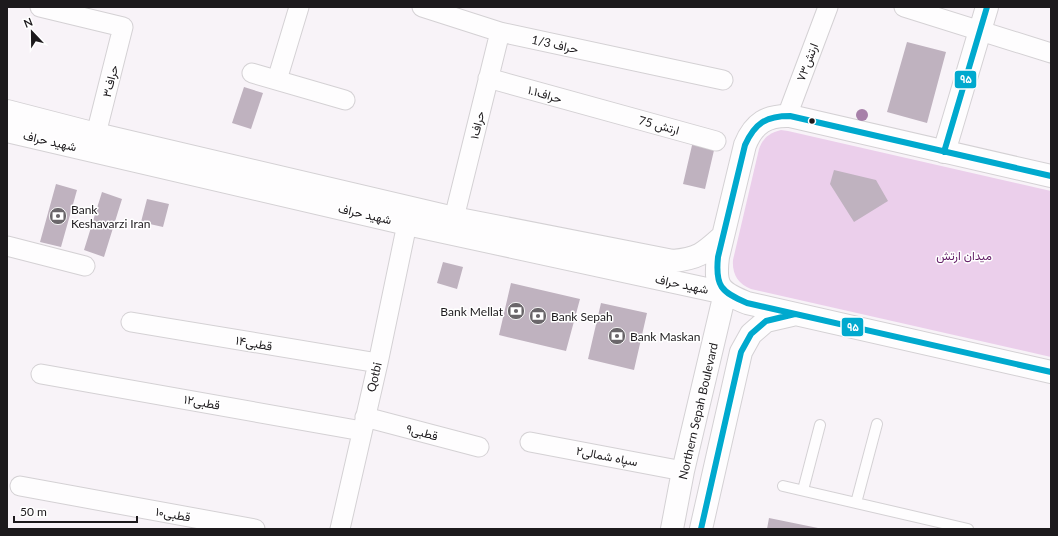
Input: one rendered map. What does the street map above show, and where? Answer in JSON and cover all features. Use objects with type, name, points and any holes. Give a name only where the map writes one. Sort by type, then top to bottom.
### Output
[{"type":"main road","points":[[944,152],[987,7]]},
{"type":"main road","points":[[7,111],[96,134],[454,218],[606,257],[673,261],[691,259],[705,252],[723,236]]},
{"type":"main road","points":[[725,293],[718,283],[717,270],[723,236],[744,145],[749,135],[757,125],[767,119],[787,116],[1051,176]]},
{"type":"main road","name":"شهید حراف","points":[[7,131],[407,224],[606,257],[725,293],[747,303],[1051,372]]},
{"type":"main road","name":"Northern Sepah Boulevard","points":[[672,529],[683,471],[725,293]]},
{"type":"main road","points":[[701,529],[741,352],[751,334],[766,321],[795,314]]},
{"type":"main road","points":[[713,346],[721,341],[730,339],[736,344],[741,352]]},
{"type":"street","name":"۳حراف","points":[[40,7],[123,27],[96,134]]},
{"type":"street","points":[[277,80],[299,7]]},
{"type":"street","name":"1/3 حراف","points":[[422,7],[500,32],[723,80]]},
{"type":"street","name":"ارتش۷۳","points":[[787,116],[828,7]]},
{"type":"street","points":[[904,7],[1051,53]]},
{"type":"street","name":"حراف۱","points":[[454,218],[500,32]]},
{"type":"street","points":[[252,72],[345,100]]},
{"type":"street","name":"حراف۱.۱","points":[[488,78],[602,109]]},
{"type":"street","name":"75 ارتش","points":[[602,109],[716,141]]},
{"type":"street","name":"Qotbi","points":[[340,529],[378,363],[407,224]]},
{"type":"street","points":[[7,246],[85,266]]},
{"type":"street","name":"قطبی۱۴","points":[[131,322],[378,363]]},
{"type":"street","name":"قطبی۱۲","points":[[41,374],[364,424]]},
{"type":"street","name":"قطبی۹","points":[[364,424],[479,447]]},
{"type":"street","name":"سپاه شمالی۲","points":[[530,442],[683,471]]},
{"type":"street","name":"قطبی۱۰","points":[[20,486],[255,529]]},
{"type":"lane","points":[[856,503],[878,424]]},
{"type":"lane","points":[[803,490],[820,425]]},
{"type":"lane","points":[[782,486],[968,529]]},
{"type":"green space","name":"میدان ارتش","points":[[781,130],[1051,191],[1051,357],[746,287],[739,281],[735,274],[733,260],[759,149],[767,136]]},
{"type":"building","points":[[907,42],[946,52],[927,123],[887,112]]},
{"type":"building","points":[[244,87],[263,93],[251,129],[232,123]]},
{"type":"building","points":[[693,141],[715,146],[705,189],[683,184]]},
{"type":"building","points":[[834,170],[876,180],[888,201],[854,222],[830,184]]},
{"type":"building","name":"Bank Keshavarzi Iran","points":[[56,184],[77,190],[61,247],[40,242]]},
{"type":"building","points":[[102,192],[122,199],[104,257],[84,250]]},
{"type":"building","points":[[147,199],[169,204],[163,227],[141,222]]},
{"type":"building","points":[[443,262],[463,267],[457,289],[437,283]]},
{"type":"building","points":[[511,283],[580,299],[566,351],[499,335]]},
{"type":"building","name":"Bank Maskan","points":[[601,303],[647,313],[634,370],[588,359]]},
{"type":"building","points":[[769,518],[818,528],[818,529],[767,529]]},
{"type":"transit line","name":"۹۵","points":[[944,152],[987,7]]},
{"type":"transit line","name":"۹۵","points":[[1051,176],[790,116],[774,117],[757,126],[745,145],[718,257],[717,267],[719,281],[722,287],[731,295],[747,303],[1051,372]]},
{"type":"transit line","name":"۹۵","points":[[701,529],[741,352],[751,334],[766,321],[795,314]]},
{"type":"place","name":"Bank Keshavarzi Iran","points":[[58,216]]},
{"type":"place","name":"Bank Mellat","points":[[516,311]]},
{"type":"place","name":"Bank Sepah","points":[[538,316]]},
{"type":"place","name":"Bank Maskan","points":[[617,336]]}]
